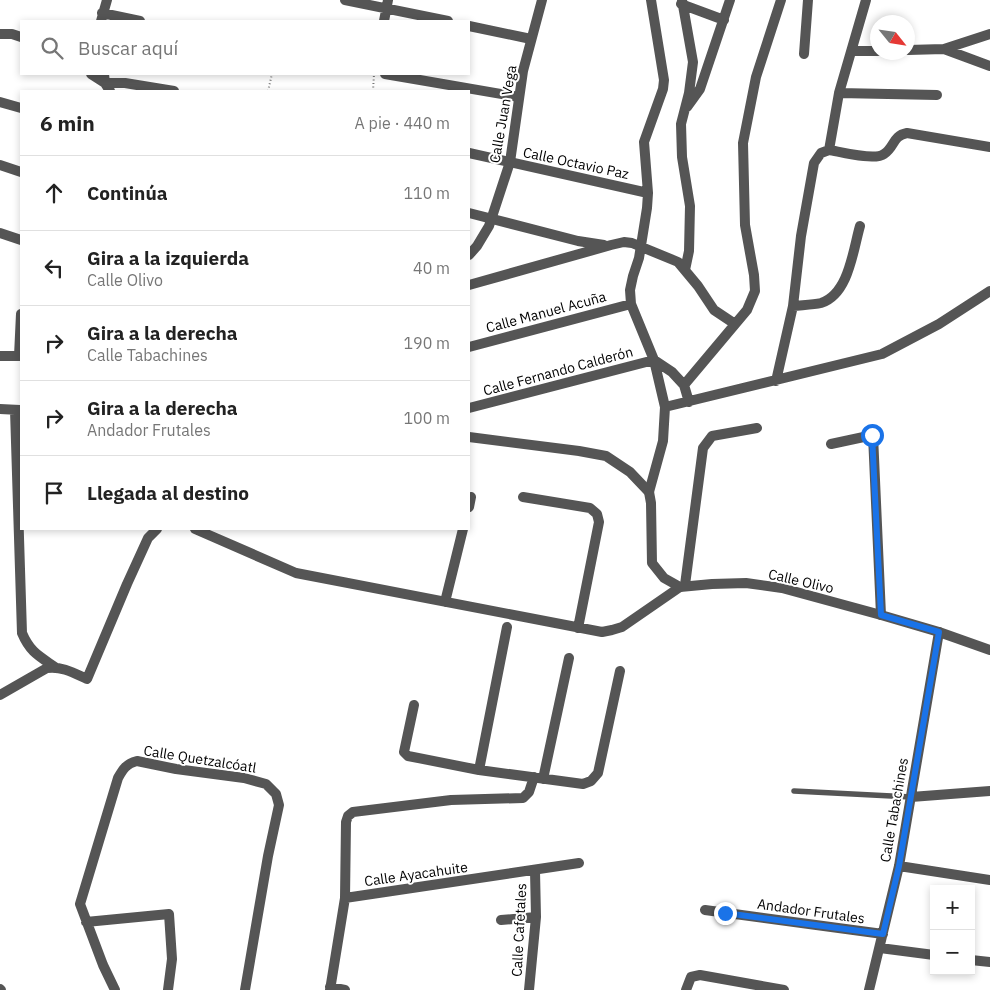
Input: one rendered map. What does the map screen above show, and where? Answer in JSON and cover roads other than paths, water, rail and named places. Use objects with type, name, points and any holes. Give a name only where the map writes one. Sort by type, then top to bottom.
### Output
[{"type":"street","points":[[107,0],[102,17],[130,20]]},
{"type":"street","points":[[345,0],[387,4],[444,20]]},
{"type":"street","name":"Calle Juan Vega","points":[[470,254],[489,226],[510,162],[523,71],[542,0]]},
{"type":"street","points":[[651,0],[664,80],[663,90],[648,125],[644,142],[648,193],[639,258],[630,290],[631,304],[654,360],[665,407],[663,441],[649,492],[651,503],[652,562],[664,578],[683,586]]},
{"type":"street","points":[[685,110],[700,89],[730,0]]},
{"type":"street","points":[[684,385],[747,310],[755,291],[745,225],[743,143],[756,77],[781,0]]},
{"type":"street","points":[[804,54],[808,0]]},
{"type":"street","points":[[829,150],[839,93],[866,0]]},
{"type":"street","points":[[682,2],[724,20]]},
{"type":"street","points":[[682,2],[693,62],[689,93],[681,124],[682,157],[690,206],[689,251],[685,270]]},
{"type":"street","points":[[384,20],[387,4]]},
{"type":"street","points":[[470,26],[531,40]]},
{"type":"street","points":[[0,34],[12,34],[20,37]]},
{"type":"street","points":[[915,50],[944,49],[990,34]]},
{"type":"street","points":[[944,49],[990,66]]},
{"type":"street","points":[[852,51],[870,51]]},
{"type":"street","points":[[93,75],[106,83],[125,83],[168,90]]},
{"type":"street","points":[[391,75],[519,97]]},
{"type":"street","points":[[839,93],[937,95]]},
{"type":"street","points":[[0,102],[20,108]]},
{"type":"street","points":[[776,381],[794,306],[801,236],[814,163],[821,153],[829,150],[874,157],[883,155],[895,139],[901,134],[907,133],[990,147]]},
{"type":"street","name":"Calle Octavio Paz","points":[[470,153],[648,193]]},
{"type":"street","points":[[0,164],[20,172]]},
{"type":"street","points":[[470,213],[578,241],[611,245]]},
{"type":"street","points":[[794,306],[821,303],[835,295],[844,281],[860,226]]},
{"type":"street","points":[[0,233],[20,240]]},
{"type":"street","points":[[470,285],[624,242],[641,245],[678,262],[714,310],[735,324]]},
{"type":"street","points":[[665,407],[882,354],[939,324],[990,291]]},
{"type":"street","name":"Calle Manuel Acuña","points":[[470,347],[631,304]]},
{"type":"street","points":[[0,356],[20,356]]},
{"type":"street","points":[[654,360],[672,372],[684,385],[689,402]]},
{"type":"street","name":"Calle Fernando Calderón","points":[[470,408],[654,360]]},
{"type":"street","points":[[0,410],[18,410],[20,522]]},
{"type":"street","points":[[197,530],[296,573],[602,632],[622,627],[683,586],[702,448],[712,436],[756,428]]},
{"type":"street","points":[[831,444],[872,435],[881,615]]},
{"type":"street","points":[[470,436],[606,456],[630,472],[649,492]]},
{"type":"street","points":[[523,497],[590,508],[597,514],[599,522],[578,628]]},
{"type":"street","points":[[20,530],[22,633],[28,646],[36,654],[55,667],[87,679],[148,538],[156,530]]},
{"type":"street","points":[[445,602],[463,530]]},
{"type":"street","name":"Calle Olivo","points":[[683,586],[746,583],[782,588],[939,632],[990,650]]},
{"type":"street","points":[[479,770],[507,627]]},
{"type":"street","name":"Calle Tabachines","points":[[870,990],[899,866],[939,632]]},
{"type":"street","points":[[345,990],[330,988],[345,898],[346,822],[348,816],[353,812],[451,800],[523,798],[538,778],[569,658]]},
{"type":"street","points":[[0,695],[48,668],[55,667]]},
{"type":"street","points":[[414,705],[404,752],[406,755],[479,770],[583,784],[591,781],[598,773],[620,671]]},
{"type":"street","name":"Calle Quetzalcóatl","points":[[115,990],[103,965],[80,904],[118,778],[123,768],[136,761],[176,769],[244,778],[266,784],[276,794],[279,806],[268,856],[245,990]]},
{"type":"street","points":[[911,797],[990,791]]},
{"type":"street","name":"Calle Ayacahuite","points":[[345,898],[579,864]]},
{"type":"street","points":[[899,866],[990,880]]},
{"type":"street","name":"Calle Cafetales","points":[[529,990],[536,917],[535,871]]},
{"type":"street","name":"Andador Frutales","points":[[705,910],[883,934]]},
{"type":"street","points":[[86,922],[169,914],[172,959],[168,990]]},
{"type":"street","points":[[500,920],[536,917]]},
{"type":"street","points":[[880,948],[930,954]]},
{"type":"street","points":[[975,960],[990,962]]},
{"type":"street","points":[[686,990],[691,978],[700,975],[784,990]]},
{"type":"lane","points":[[794,791],[911,797]]}]
